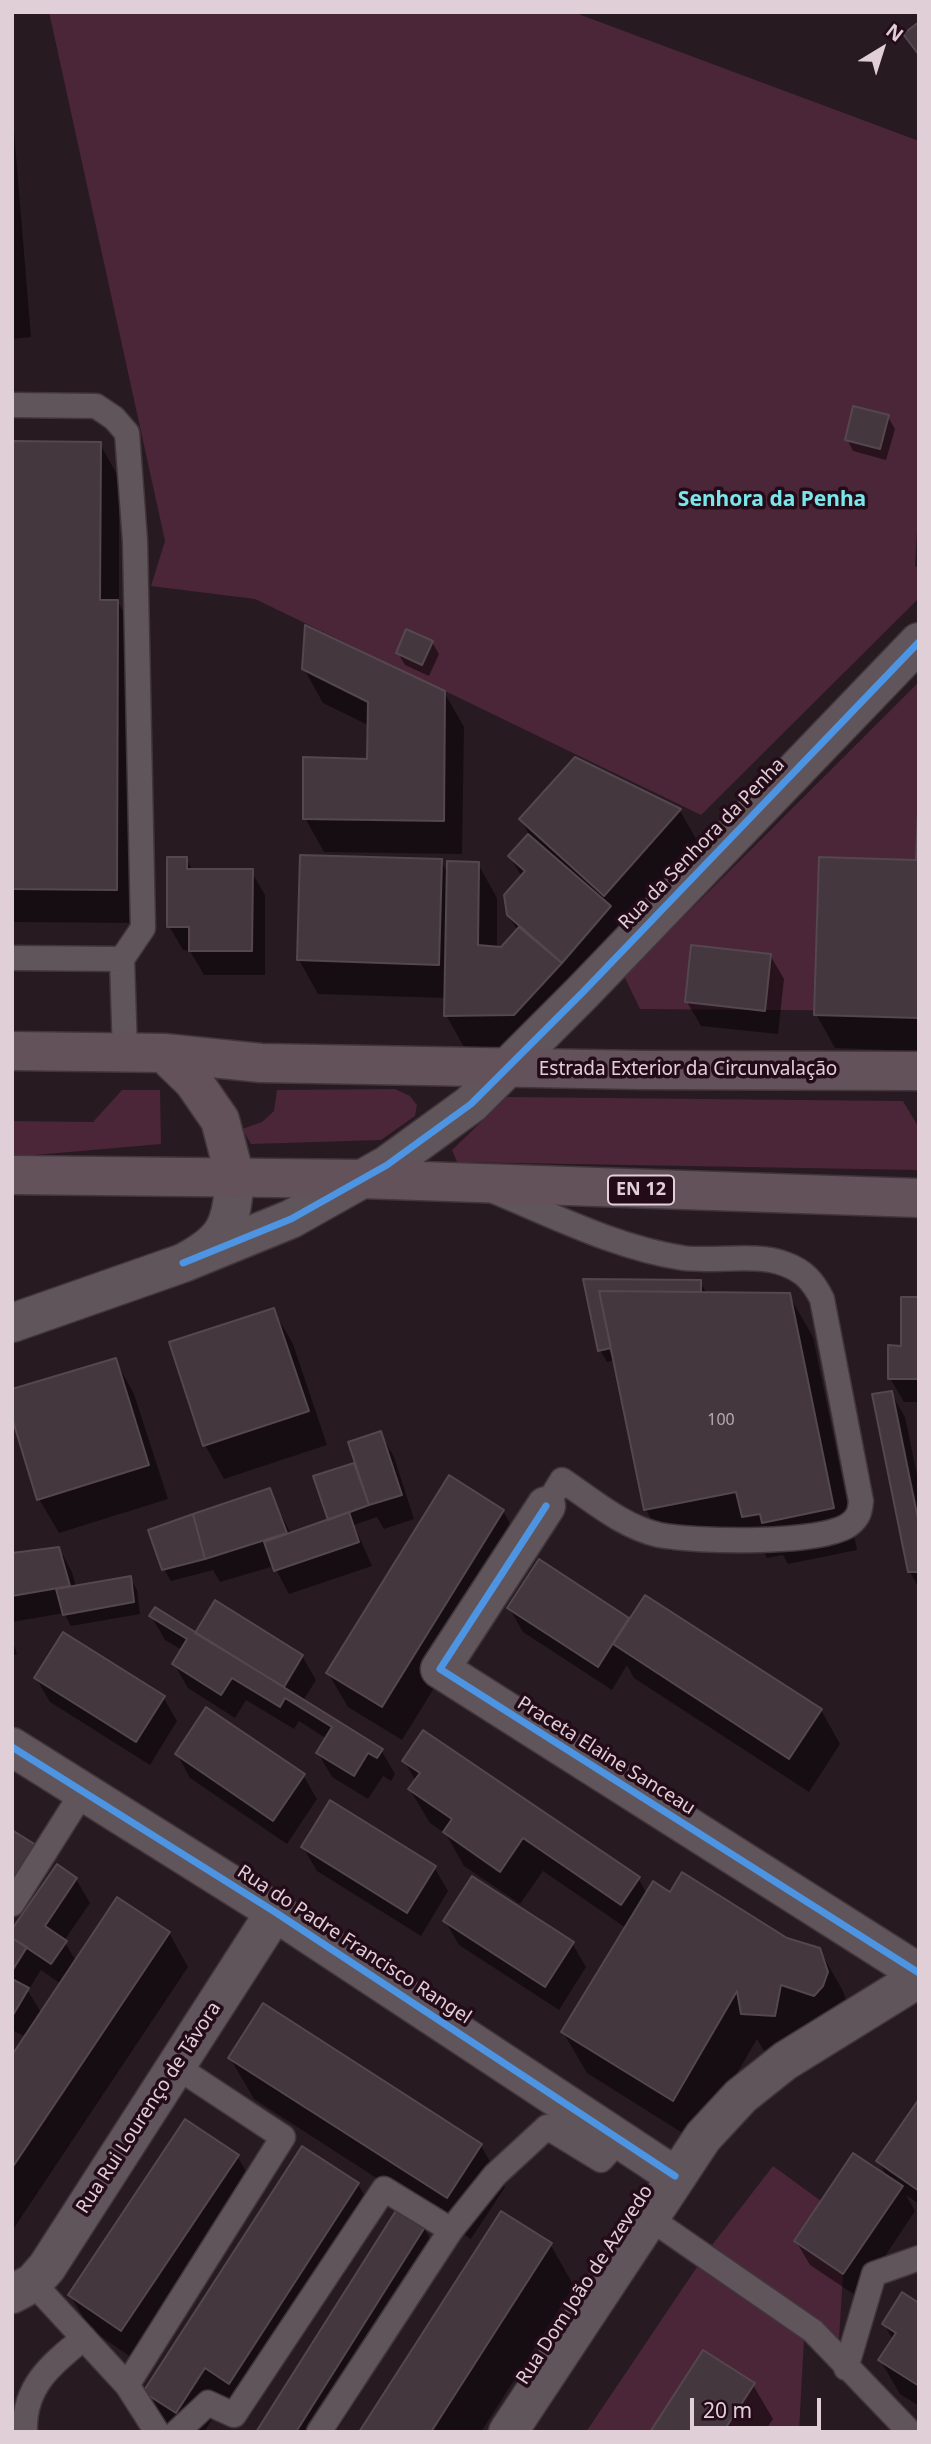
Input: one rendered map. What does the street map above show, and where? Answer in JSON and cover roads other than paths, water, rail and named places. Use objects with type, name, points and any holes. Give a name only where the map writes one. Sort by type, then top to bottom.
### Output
[{"type":"main road","name":"Estrada Exterior da Circunvalação","points":[[12,1051],[164,1053],[261,1063],[509,1069],[919,1071]]},
{"type":"main road","points":[[164,1053],[193,1081],[220,1120],[235,1177]]},
{"type":"main road","name":"EN 12","points":[[12,1175],[362,1179],[919,1198]]},
{"type":"street","name":"Rua da Senhora da Penha","points":[[183,1264],[291,1219],[432,1135],[509,1069],[919,642]]},
{"type":"street","points":[[12,1323],[183,1264],[208,1250],[232,1218],[235,1177]]},
{"type":"street","name":"Praceta Elaine Sanceau","points":[[546,1506],[440,1669],[919,1975]]},
{"type":"street","name":"Rua do Padre Francisco Rangel","points":[[12,1747],[85,1790],[275,1912],[675,2176]]},
{"type":"street","name":"Rua Rui Lourenço de Távora","points":[[22,2288],[47,2267],[275,1912]]},
{"type":"street","name":"Rua Dom João de Azevedo","points":[[508,2432],[703,2137],[741,2096],[785,2061],[919,1975]]},
{"type":"lane","points":[[12,405],[96,406],[114,418],[127,433],[135,541],[143,928],[122,959],[125,1053]]},
{"type":"lane","points":[[12,958],[122,959]]},
{"type":"lane","points":[[475,1184],[642,1249],[684,1258],[780,1262],[813,1281],[822,1299],[861,1501],[859,1515],[849,1525],[836,1531],[750,1542],[659,1535],[628,1523],[562,1480],[546,1506]]},
{"type":"lane","points":[[12,1903],[85,1790]]},
{"type":"lane","points":[[127,2385],[283,2137],[177,2067]]},
{"type":"lane","points":[[319,2432],[451,2230],[495,2175],[547,2127],[601,2160],[620,2139]]},
{"type":"lane","points":[[177,2432],[208,2403],[234,2416],[384,2189],[451,2230]]},
{"type":"lane","points":[[648,2217],[813,2331],[910,2432]]},
{"type":"lane","points":[[846,2368],[874,2273],[919,2258]]},
{"type":"lane","points":[[22,2288],[84,2338],[127,2385],[157,2432]]},
{"type":"lane","points":[[25,2432],[24,2411],[46,2368],[84,2338]]},
{"type":"district","name":"Senhora da Penha","points":[[772,500]]}]
